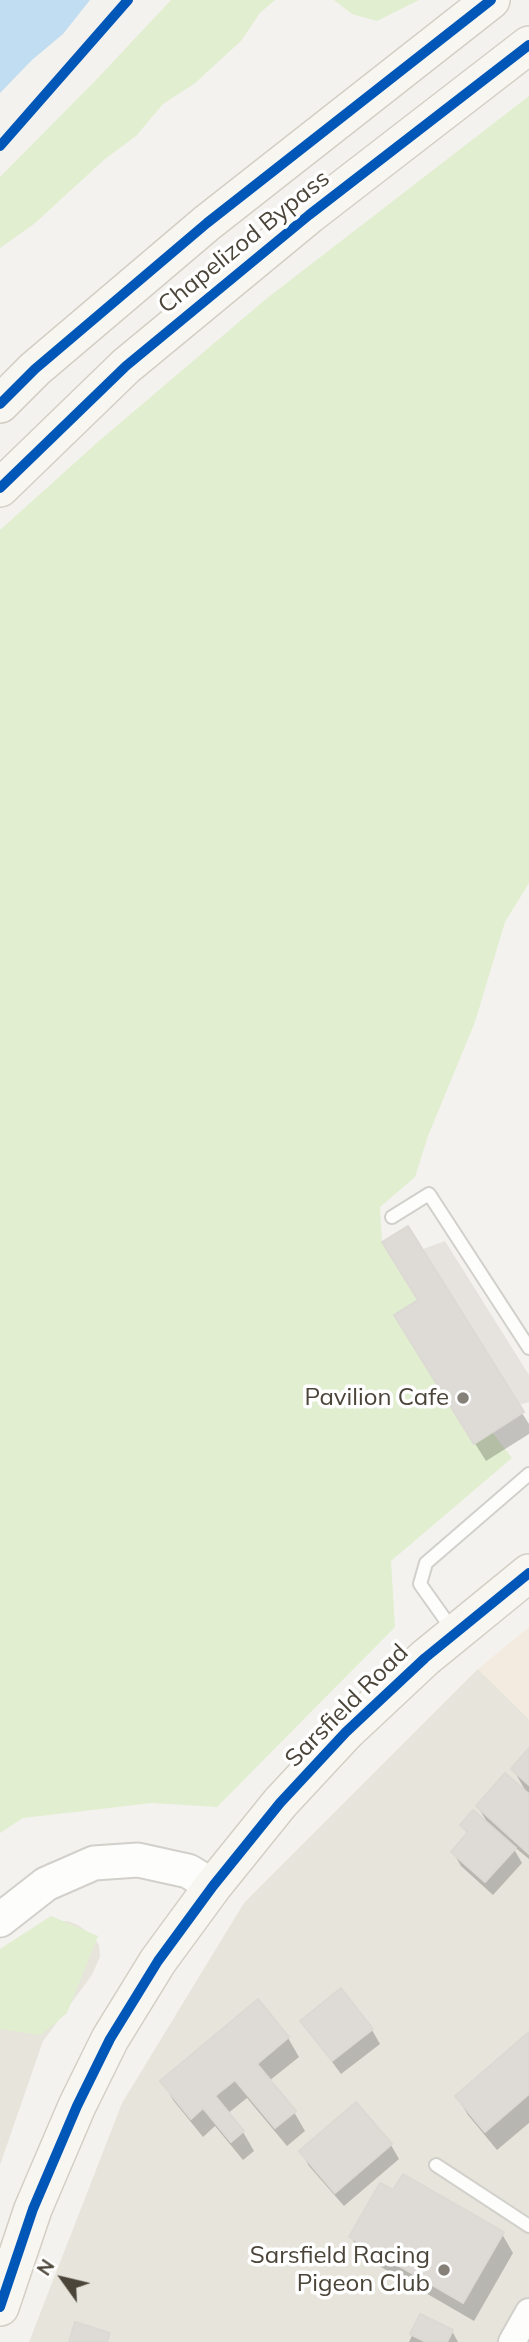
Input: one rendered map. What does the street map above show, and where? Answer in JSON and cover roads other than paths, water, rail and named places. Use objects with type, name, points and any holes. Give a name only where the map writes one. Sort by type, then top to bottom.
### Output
[{"type":"main road","name":"Chapelizod Bypass","points":[[0,404],[35,369],[206,223],[491,0]]},
{"type":"main road","name":"Chapelizod Bypass","points":[[0,488],[126,366],[309,215],[529,45]]},
{"type":"main road","name":"Sarsfield Road","points":[[0,2307],[33,2209],[77,2106],[110,2039],[158,1961],[213,1886],[280,1803],[346,1732],[425,1658],[529,1573]]},
{"type":"street","points":[[0,1920],[46,1884],[94,1863],[138,1860],[188,1871],[213,1886]]},
{"type":"street","points":[[512,2342],[529,2312]]},
{"type":"lane","points":[[392,1217],[429,1194],[529,1349]]},
{"type":"lane","points":[[455,1634],[420,1584],[426,1563],[529,1474]]},
{"type":"lane","points":[[436,2165],[529,2226]]},
{"type":"water","points":[[0,0],[90,0],[63,34],[32,60],[0,93]]},
{"type":"place","name":"Pavilion Cafe","points":[[463,1398]]},
{"type":"place","name":"Sarsfield Racing Pigeon Club","points":[[444,2270]]}]
